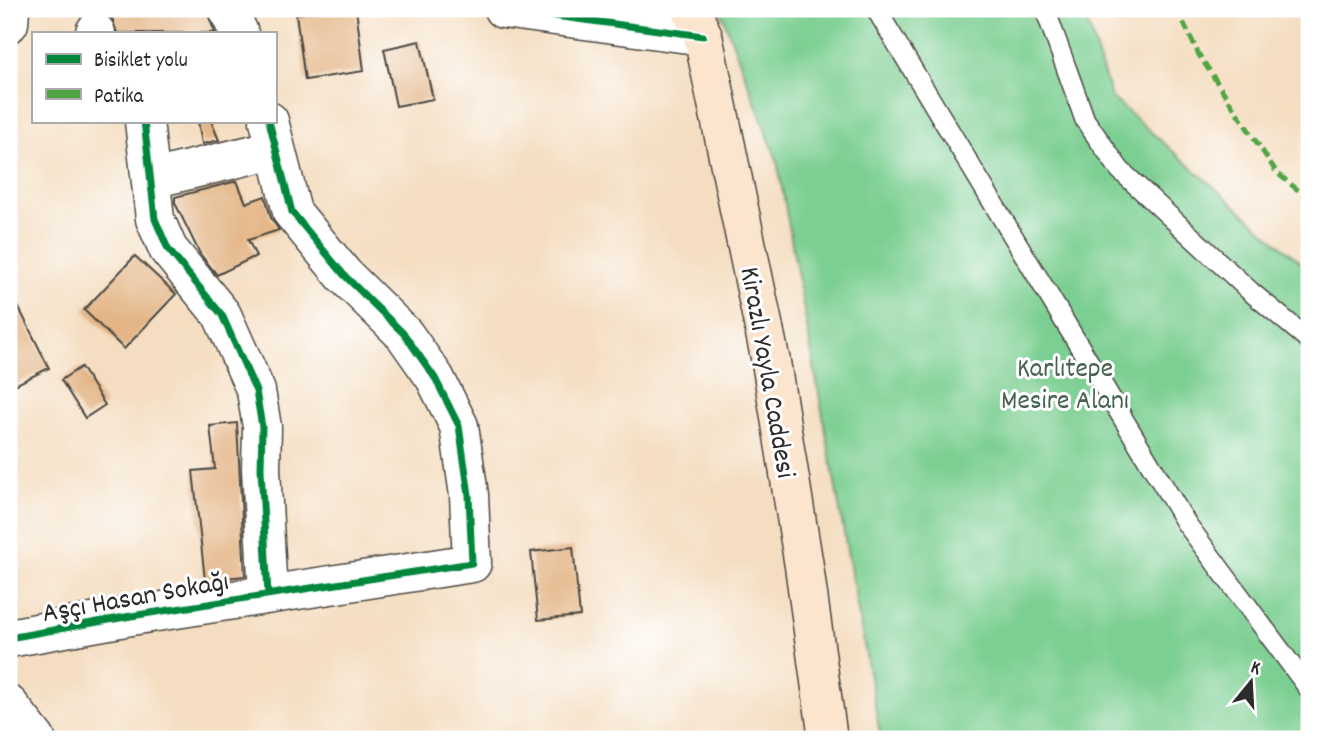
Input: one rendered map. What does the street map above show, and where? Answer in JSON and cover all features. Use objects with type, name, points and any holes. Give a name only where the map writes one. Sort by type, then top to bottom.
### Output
[{"type":"main road","name":"Kirazlı Yayla Caddesi","points":[[697,22],[771,362],[804,566],[828,739]]},
{"type":"street","points":[[9,23],[10,9]]},
{"type":"street","points":[[228,9],[239,32]]},
{"type":"street","points":[[503,9],[697,22]]},
{"type":"street","name":"Aşçı Hasan Sokağı","points":[[144,122],[155,219],[168,249],[222,315],[256,391],[262,427],[261,469],[268,594]]},
{"type":"street","points":[[152,179],[272,135]]},
{"type":"street","name":"Aşçı Hasan Sokağı","points":[[9,638],[472,563],[469,495],[459,426],[435,378],[404,334],[344,275],[292,212],[272,135]]},
{"type":"street","points":[[9,705],[36,739]]},
{"type":"lane","points":[[876,9],[1186,523],[1309,689]]},
{"type":"lane","points":[[1045,9],[1085,120],[1120,170],[1251,292],[1309,340]]},
{"type":"green space","name":"Karlıtepe Mesire Alanı","points":[[720,9],[1083,9],[1111,97],[1309,270],[1309,739],[881,739],[777,160]]},
{"type":"building","points":[[109,9],[206,9],[215,32],[117,32]]},
{"type":"building","points":[[356,9],[364,71],[305,80],[296,14]]},
{"type":"building","points":[[420,41],[433,99],[396,106],[384,49]]},
{"type":"building","points":[[198,122],[211,122],[219,140],[202,144]]},
{"type":"building","points":[[237,181],[246,203],[265,196],[271,218],[279,230],[248,240],[256,256],[217,275],[200,254],[175,203],[175,197]]},
{"type":"building","points":[[135,256],[176,294],[124,349],[84,310]]},
{"type":"building","points":[[9,288],[49,368],[9,388]]},
{"type":"building","points":[[81,367],[105,405],[85,418],[61,380]]},
{"type":"building","points":[[237,423],[245,576],[205,580],[193,471],[215,469],[210,426]]},
{"type":"building","points":[[573,547],[580,616],[538,620],[531,552]]},
{"type":"marked path","points":[[1177,9],[1199,55],[1277,173],[1309,199]]},
{"type":"cycle path","points":[[503,9],[703,36]]},
{"type":"cycle path","points":[[144,122],[155,219],[168,249],[222,315],[256,391],[262,427],[261,469],[268,594]]},
{"type":"cycle path","points":[[9,638],[131,616],[472,563],[469,495],[459,426],[435,378],[404,334],[344,275],[292,212],[269,122]]}]
